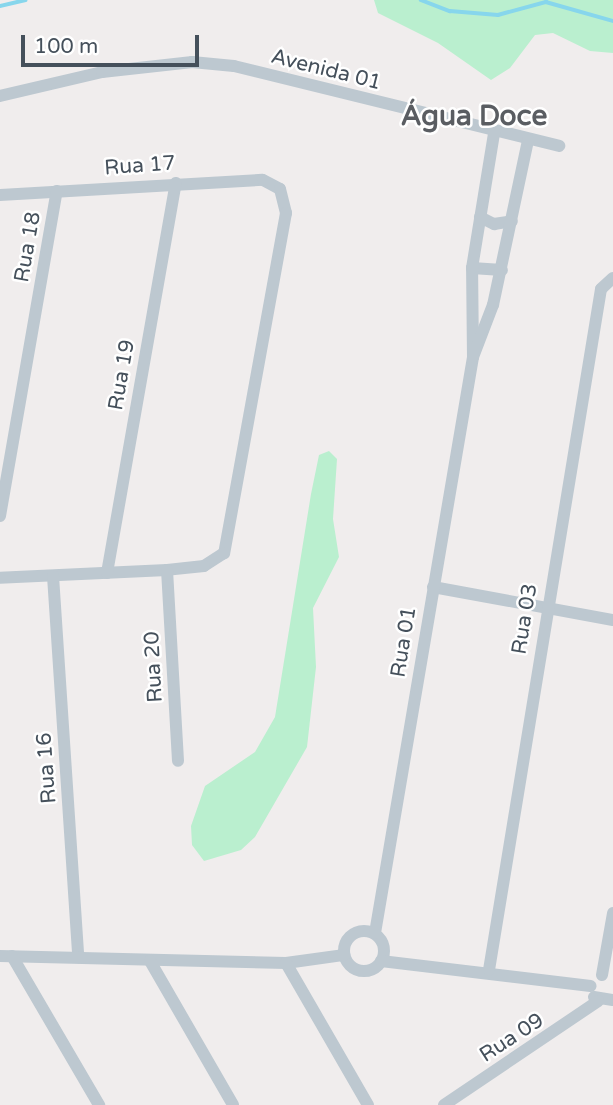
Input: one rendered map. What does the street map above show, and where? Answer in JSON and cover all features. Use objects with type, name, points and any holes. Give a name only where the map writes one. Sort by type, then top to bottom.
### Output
[{"type":"street","name":"Avenida 01","points":[[0,96],[102,72],[192,62],[234,66],[494,133],[559,146]]},
{"type":"street","points":[[472,357],[472,268],[494,133]]},
{"type":"street","points":[[472,357],[493,305],[528,140]]},
{"type":"street","name":"Rua 17","points":[[0,195],[263,180],[280,189],[286,213],[224,552],[204,566],[167,570]]},
{"type":"street","name":"Rua 19","points":[[107,573],[176,183]]},
{"type":"street","name":"Rua 18","points":[[0,516],[57,191]]},
{"type":"street","points":[[480,217],[494,224],[512,221]]},
{"type":"street","points":[[472,268],[502,270]]},
{"type":"street","name":"Rua 03","points":[[489,970],[546,608],[601,289],[612,278]]},
{"type":"street","points":[[470,303],[493,305]]},
{"type":"street","name":"Rua 01","points":[[374,933],[472,357]]},
{"type":"street","points":[[0,578],[167,570]]},
{"type":"street","name":"Rua 20","points":[[167,570],[178,761]]},
{"type":"street","name":"Rua 16","points":[[53,576],[78,957]]},
{"type":"street","points":[[433,587],[613,620]]},
{"type":"street","points":[[344,955],[360,971],[381,961],[489,970],[592,986],[608,976],[613,914]]},
{"type":"street","points":[[344,955],[352,934],[374,933],[384,946],[381,961]]},
{"type":"street","points":[[6,956],[286,963],[344,955]]},
{"type":"street","points":[[6,956],[99,1105]]},
{"type":"street","points":[[150,961],[233,1105]]},
{"type":"street","points":[[286,963],[368,1105]]},
{"type":"street","points":[[592,986],[598,1001],[613,1000]]},
{"type":"street","name":"Rua 09","points":[[444,1105],[598,1001]]},
{"type":"green space","points":[[374,0],[613,0],[613,53],[590,51],[553,33],[535,35],[510,68],[491,80],[438,43],[378,13]]},
{"type":"green space","points":[[329,451],[337,459],[333,519],[339,557],[313,608],[316,667],[307,747],[255,837],[241,850],[204,861],[192,845],[191,826],[205,786],[255,752],[275,717],[311,494],[319,455]]},
{"type":"waterway","points":[[0,6],[25,0]]},
{"type":"waterway","points":[[421,0],[450,11],[498,15],[546,2],[613,21]]},
{"type":"district","name":"Água Doce","points":[[474,116]]}]
